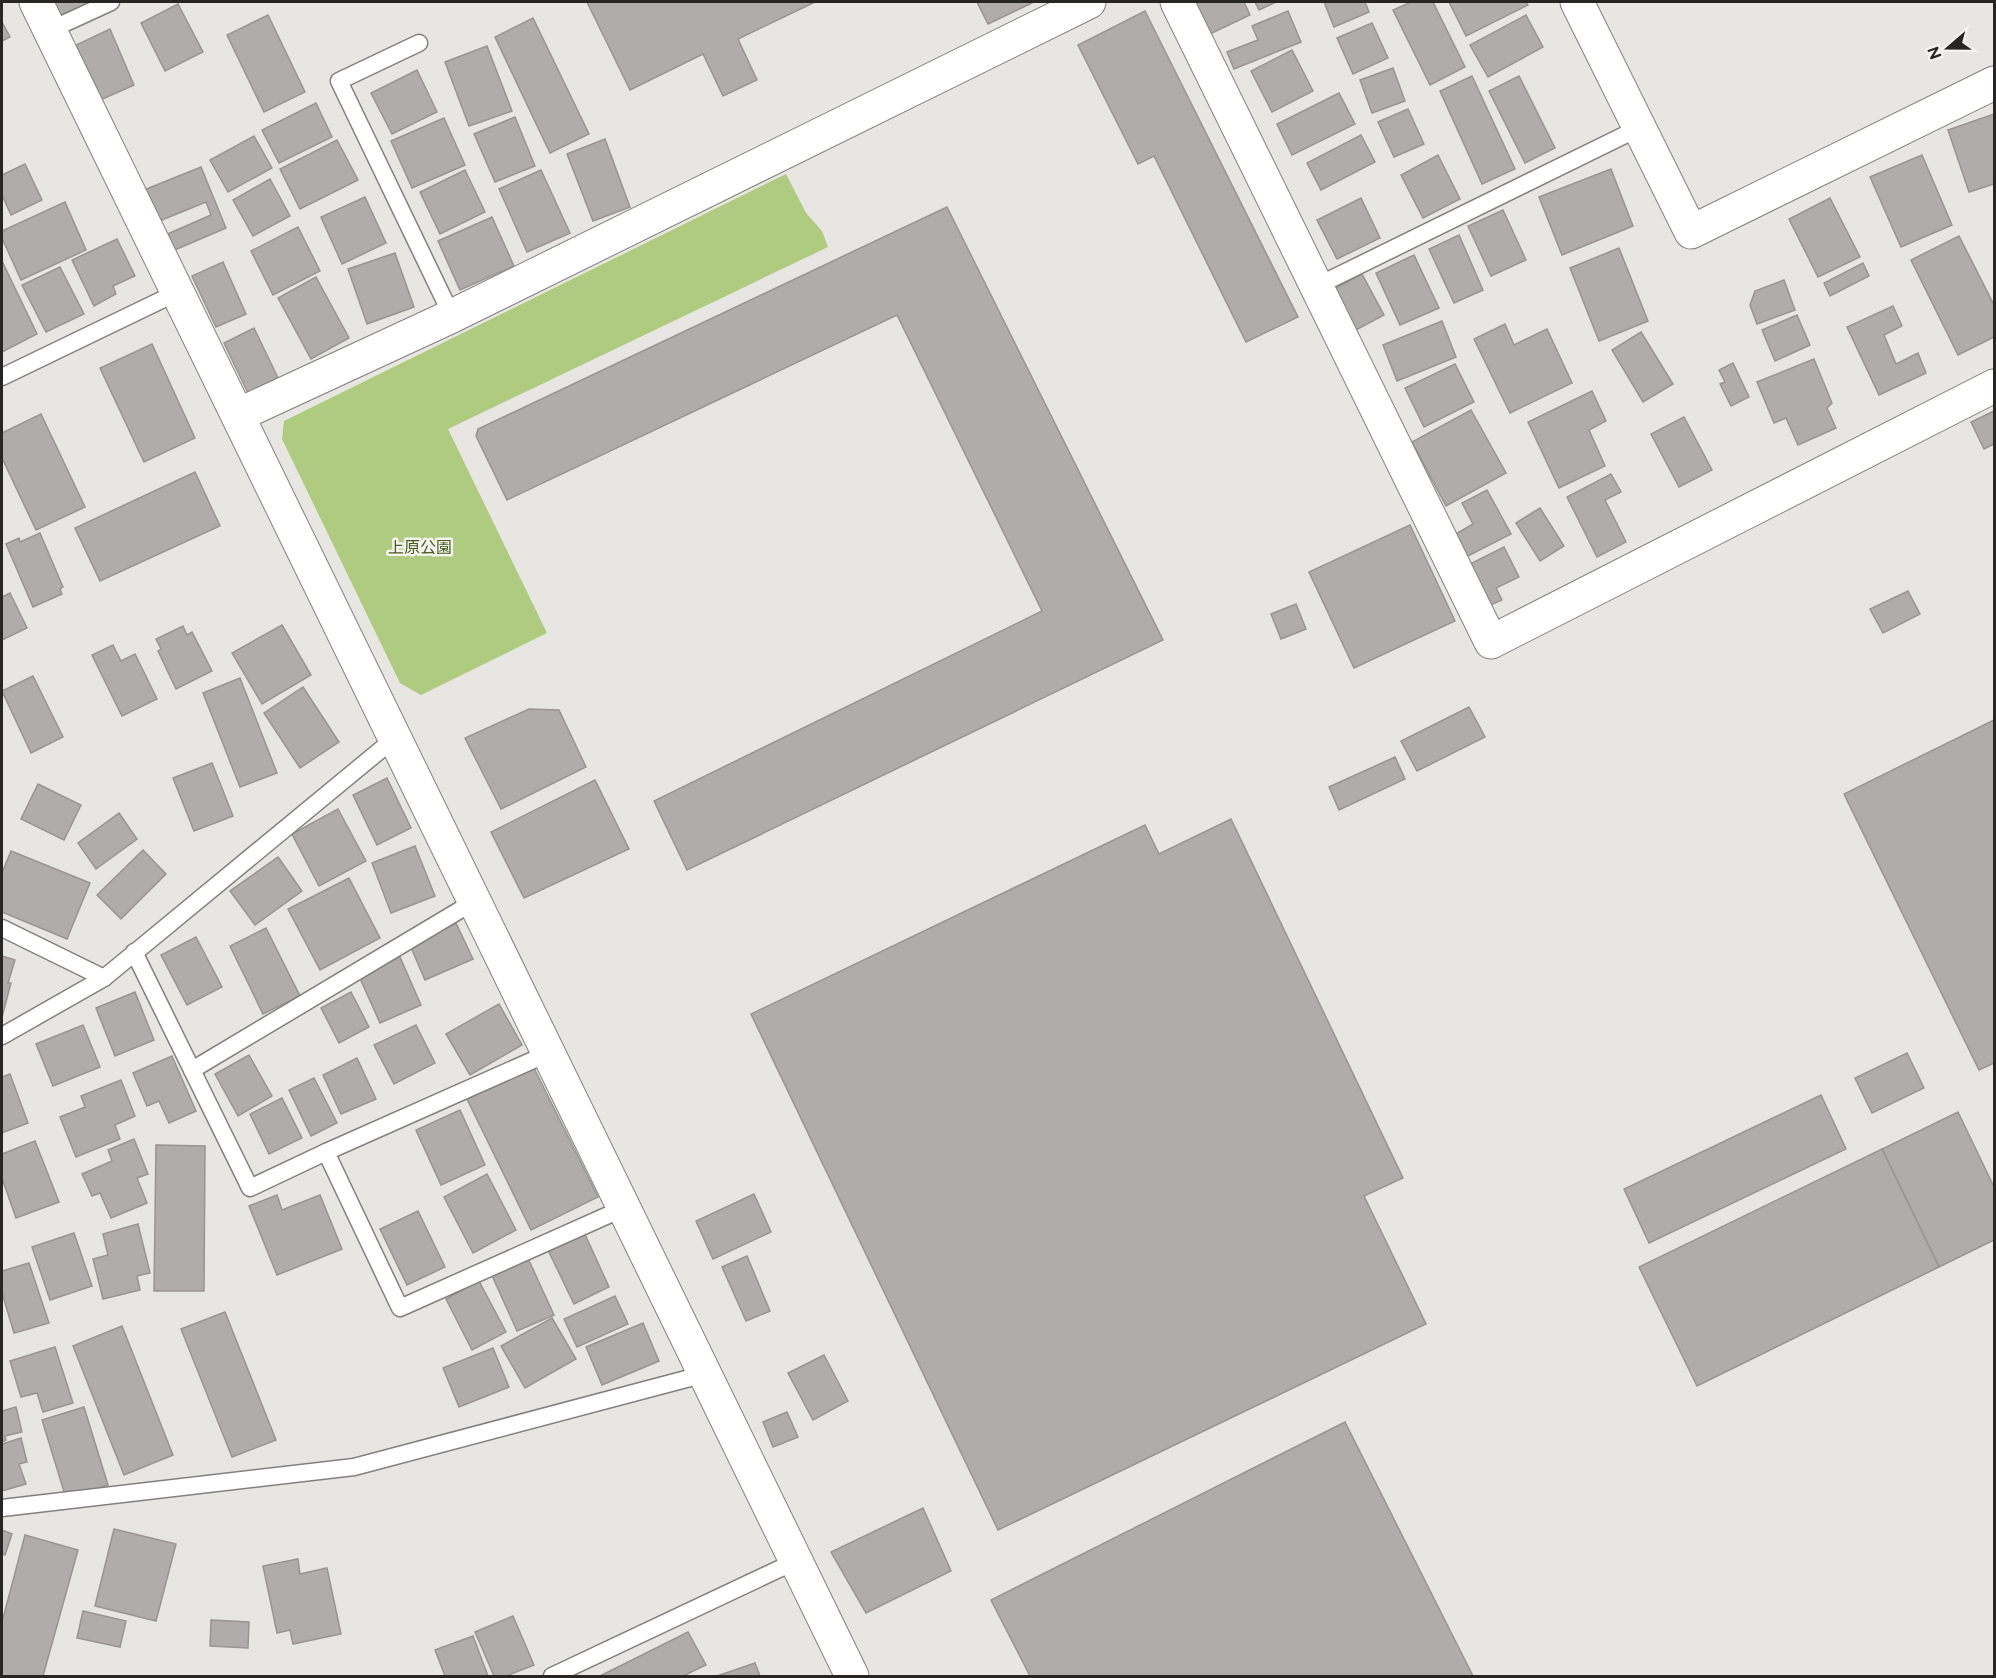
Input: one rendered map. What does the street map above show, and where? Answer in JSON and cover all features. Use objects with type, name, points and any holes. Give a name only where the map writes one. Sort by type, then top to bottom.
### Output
[{"type":"street","points":[[238,415],[452,316],[1089,2]]},
{"type":"street","points":[[1177,2],[1491,642],[1995,386]]},
{"type":"street","points":[[1577,2],[1690,232],[1995,83]]},
{"type":"street","points":[[43,16],[852,1677]]},
{"type":"lane","points":[[43,16],[111,2]]},
{"type":"lane","points":[[419,43],[339,81],[452,316]]},
{"type":"lane","points":[[1317,286],[1640,128]]},
{"type":"lane","points":[[2,377],[178,292]]},
{"type":"lane","points":[[2,1036],[104,978],[395,738]]},
{"type":"lane","points":[[192,1070],[475,901]]},
{"type":"lane","points":[[2,928],[104,978]]},
{"type":"lane","points":[[134,952],[250,1188],[549,1053]]},
{"type":"lane","points":[[326,1152],[400,1308],[624,1208]]},
{"type":"lane","points":[[2,1508],[354,1467],[705,1374]]},
{"type":"lane","points":[[552,1677],[796,1561]]},
{"type":"green space","name":"上原公園","points":[[786,174],[806,213],[822,231],[828,247],[448,429],[547,633],[421,695],[400,683],[282,439],[284,421]]},
{"type":"building","points":[[38,2],[92,2],[47,21]]},
{"type":"building","points":[[587,2],[815,2],[738,39],[757,80],[723,96],[703,54],[630,90]]},
{"type":"building","points":[[977,2],[1034,2],[988,24]]},
{"type":"building","points":[[1195,2],[1244,2],[1250,15],[1210,34]]},
{"type":"building","points":[[1255,2],[1276,2],[1259,10]]},
{"type":"building","points":[[1324,2],[1365,2],[1369,12],[1334,27]]},
{"type":"building","points":[[1411,2],[1433,2],[1465,67],[1430,85],[1393,10]]},
{"type":"building","points":[[1449,2],[1526,2],[1528,5],[1466,36]]},
{"type":"building","points":[[178,4],[203,52],[165,71],[141,23]]},
{"type":"building","points":[[1145,11],[1298,317],[1246,342],[1154,156],[1138,164],[1078,45]]},
{"type":"building","points":[[1288,11],[1301,42],[1234,69],[1227,52],[1258,40],[1252,26]]},
{"type":"building","points":[[268,15],[305,92],[264,112],[227,35]]},
{"type":"building","points":[[1526,15],[1543,47],[1488,77],[1470,45]]},
{"type":"building","points":[[533,18],[589,134],[550,153],[495,37]]},
{"type":"building","points":[[2,22],[10,37],[2,41]]},
{"type":"building","points":[[1372,23],[1388,58],[1353,74],[1337,38]]},
{"type":"building","points":[[110,29],[134,85],[98,101],[74,46]]},
{"type":"building","points":[[487,46],[512,111],[469,126],[445,62]]},
{"type":"building","points":[[1292,50],[1313,91],[1272,112],[1251,71]]},
{"type":"building","points":[[1393,68],[1405,101],[1372,113],[1360,80]]},
{"type":"building","points":[[417,70],[437,112],[392,134],[371,93]]},
{"type":"building","points":[[1472,76],[1515,169],[1482,184],[1440,91]]},
{"type":"building","points":[[1519,76],[1555,148],[1525,163],[1489,91]]},
{"type":"building","points":[[1339,93],[1355,124],[1292,155],[1277,124]]},
{"type":"building","points":[[316,103],[332,137],[279,163],[262,130]]},
{"type":"building","points":[[1408,109],[1424,144],[1394,157],[1378,122]]},
{"type":"building","points":[[1994,114],[1994,184],[1969,192],[1948,130]]},
{"type":"building","points":[[515,117],[535,166],[495,182],[474,134]]},
{"type":"building","points":[[444,118],[465,165],[412,188],[391,141]]},
{"type":"building","points":[[1361,135],[1375,162],[1321,190],[1307,163]]},
{"type":"building","points":[[254,136],[272,168],[228,192],[210,160]]},
{"type":"building","points":[[605,139],[630,207],[593,221],[567,154]]},
{"type":"building","points":[[337,140],[358,180],[300,209],[280,169]]},
{"type":"building","points":[[1438,155],[1460,199],[1423,218],[1401,175]]},
{"type":"building","points":[[1922,155],[1952,225],[1901,247],[1870,177]]},
{"type":"building","points":[[25,164],[42,200],[11,215],[2,195],[2,175]]},
{"type":"building","points":[[201,167],[226,228],[170,252],[163,236],[211,215],[206,202],[157,222],[144,190]]},
{"type":"building","points":[[1611,169],[1633,226],[1562,255],[1539,197]]},
{"type":"building","points":[[465,170],[485,212],[440,234],[420,192]]},
{"type":"building","points":[[541,170],[570,233],[527,252],[499,189]]},
{"type":"building","points":[[270,179],[290,216],[253,236],[233,200]]},
{"type":"building","points":[[365,197],[386,243],[342,264],[321,217]]},
{"type":"building","points":[[1361,198],[1380,238],[1337,259],[1317,220]]},
{"type":"building","points":[[1830,198],[1860,257],[1818,277],[1789,219]]},
{"type":"building","points":[[65,202],[86,250],[21,280],[2,238],[2,231]]},
{"type":"building","points":[[947,207],[1163,640],[687,870],[654,801],[1042,611],[897,315],[507,500],[476,436],[478,429]]},
{"type":"building","points":[[1503,210],[1526,260],[1491,276],[1468,226]]},
{"type":"building","points":[[492,217],[514,266],[460,290],[438,241]]},
{"type":"building","points":[[298,227],[320,271],[273,295],[251,251]]},
{"type":"building","points":[[1459,235],[1483,290],[1454,303],[1429,249]]},
{"type":"building","points":[[1959,236],[1994,305],[1994,337],[1958,355],[1911,260]]},
{"type":"building","points":[[117,239],[135,276],[113,286],[116,294],[94,306],[72,260]]},
{"type":"building","points":[[1619,248],[1648,321],[1599,341],[1570,268]]},
{"type":"building","points":[[395,253],[414,307],[367,324],[348,269]]},
{"type":"building","points":[[1414,255],[1439,308],[1400,325],[1376,273]]},
{"type":"building","points":[[2,261],[37,334],[2,352]]},
{"type":"building","points":[[223,262],[246,314],[216,327],[192,276]]},
{"type":"building","points":[[1863,263],[1869,276],[1830,296],[1824,283]]},
{"type":"building","points":[[60,267],[84,314],[46,332],[22,285]]},
{"type":"building","points":[[1362,274],[1384,315],[1354,331],[1332,290]]},
{"type":"building","points":[[316,277],[349,338],[311,359],[278,298]]},
{"type":"building","points":[[1784,280],[1795,310],[1757,324],[1750,305],[1755,291]]},
{"type":"building","points":[[1893,306],[1902,326],[1884,335],[1896,364],[1918,353],[1926,373],[1879,395],[1847,327]]},
{"type":"building","points":[[1797,315],[1810,345],[1775,361],[1762,330]]},
{"type":"building","points":[[1442,321],[1456,357],[1397,381],[1383,345]]},
{"type":"building","points":[[1505,324],[1514,345],[1547,329],[1572,383],[1510,413],[1474,339]]},
{"type":"building","points":[[254,328],[278,378],[248,393],[224,343]]},
{"type":"building","points":[[1641,332],[1673,384],[1643,402],[1612,350]]},
{"type":"building","points":[[152,344],[195,438],[144,462],[100,368]]},
{"type":"building","points":[[1814,359],[1832,403],[1827,408],[1836,428],[1798,445],[1786,418],[1774,423],[1757,382]]},
{"type":"building","points":[[1733,363],[1749,397],[1731,406],[1720,384],[1725,382],[1719,370]]},
{"type":"building","points":[[1455,364],[1474,402],[1424,427],[1405,388]]},
{"type":"building","points":[[1592,391],[1606,421],[1589,430],[1605,466],[1559,488],[1528,422]]},
{"type":"building","points":[[1471,410],[1506,473],[1446,506],[1412,442]]},
{"type":"building","points":[[1994,411],[1994,444],[1984,449],[1971,422]]},
{"type":"building","points":[[41,414],[85,507],[36,530],[2,458],[2,433]]},
{"type":"building","points":[[1684,417],[1712,470],[1679,487],[1651,434]]},
{"type":"building","points":[[195,472],[220,526],[100,581],[75,528]]},
{"type":"building","points":[[1611,474],[1621,492],[1605,500],[1626,542],[1597,557],[1567,497]]},
{"type":"building","points":[[1487,490],[1511,534],[1466,557],[1454,535],[1473,524],[1462,503]]},
{"type":"building","points":[[1540,508],[1564,546],[1540,561],[1516,523]]},
{"type":"building","points":[[1410,525],[1455,621],[1354,668],[1309,572]]},
{"type":"building","points":[[40,533],[63,587],[60,589],[62,594],[33,607],[6,544],[19,538],[20,542]]},
{"type":"building","points":[[1504,547],[1519,577],[1496,588],[1502,600],[1484,608],[1464,567]]},
{"type":"building","points":[[1908,591],[1920,614],[1883,633],[1870,609]]},
{"type":"building","points":[[10,593],[27,628],[2,640],[2,597]]},
{"type":"building","points":[[1296,604],[1306,629],[1281,639],[1271,614]]},
{"type":"building","points":[[282,625],[311,675],[262,704],[232,653]]},
{"type":"building","points":[[183,626],[187,635],[192,632],[212,671],[176,689],[158,651],[161,649],[156,639]]},
{"type":"building","points":[[113,645],[121,661],[135,654],[157,699],[122,716],[92,655]]},
{"type":"building","points":[[33,676],[63,737],[31,753],[2,691]]},
{"type":"building","points":[[240,678],[277,773],[240,787],[203,693]]},
{"type":"building","points":[[303,687],[339,742],[300,768],[264,713]]},
{"type":"building","points":[[1469,707],[1485,737],[1417,771],[1401,741]]},
{"type":"building","points":[[529,709],[559,710],[586,767],[501,809],[465,738]]},
{"type":"building","points":[[1994,720],[1994,1063],[1979,1070],[1844,794]]},
{"type":"building","points":[[1395,757],[1405,779],[1339,810],[1329,787]]},
{"type":"building","points":[[212,763],[233,816],[194,831],[173,778]]},
{"type":"building","points":[[387,778],[411,828],[377,845],[353,795]]},
{"type":"building","points":[[595,780],[629,849],[524,898],[491,832]]},
{"type":"building","points":[[38,784],[81,805],[64,840],[21,819]]},
{"type":"building","points":[[338,809],[366,861],[319,886],[292,834]]},
{"type":"building","points":[[119,813],[137,839],[96,869],[78,843]]},
{"type":"building","points":[[1231,819],[1403,1178],[1364,1196],[1426,1324],[998,1530],[751,1014],[1145,825],[1159,854]]},
{"type":"building","points":[[415,846],[435,896],[391,913],[372,863]]},
{"type":"building","points":[[143,850],[166,874],[121,919],[97,895]]},
{"type":"building","points":[[11,851],[90,883],[67,939],[2,912],[2,873]]},
{"type":"building","points":[[278,857],[302,891],[255,925],[230,891]]},
{"type":"building","points":[[349,878],[380,938],[320,970],[288,909]]},
{"type":"building","points":[[456,923],[473,959],[425,980],[409,943]]},
{"type":"building","points":[[266,928],[300,996],[263,1014],[230,946]]},
{"type":"building","points":[[196,937],[222,987],[187,1005],[161,955]]},
{"type":"building","points":[[2,956],[15,960],[2,1017]]},
{"type":"building","points":[[400,957],[421,1005],[380,1023],[359,976]]},
{"type":"building","points":[[135,992],[154,1040],[115,1056],[96,1008]]},
{"type":"building","points":[[351,992],[369,1027],[339,1043],[321,1008]]},
{"type":"building","points":[[499,1004],[522,1045],[470,1075],[446,1034]]},
{"type":"building","points":[[83,1025],[100,1067],[53,1086],[36,1044]]},
{"type":"building","points":[[416,1025],[435,1063],[394,1084],[374,1045]]},
{"type":"building","points":[[1907,1053],[1924,1088],[1872,1113],[1855,1078]]},
{"type":"building","points":[[249,1055],[272,1096],[238,1116],[215,1074]]},
{"type":"building","points":[[172,1056],[196,1111],[169,1123],[159,1101],[147,1106],[133,1073]]},
{"type":"building","points":[[357,1058],[376,1099],[341,1114],[323,1075]]},
{"type":"building","points":[[533,1066],[598,1197],[531,1230],[467,1099]]},
{"type":"building","points":[[10,1074],[28,1123],[2,1133],[2,1077]]},
{"type":"building","points":[[314,1078],[337,1123],[311,1136],[289,1090]]},
{"type":"building","points":[[121,1080],[135,1116],[115,1125],[120,1139],[76,1157],[60,1117],[85,1107],[81,1096]]},
{"type":"building","points":[[1821,1095],[1846,1149],[1649,1243],[1624,1189]]},
{"type":"building","points":[[282,1098],[302,1138],[269,1154],[250,1114]]},
{"type":"building","points":[[460,1110],[485,1165],[441,1185],[416,1130]]},
{"type":"building","points":[[1958,1112],[1994,1187],[1994,1240],[1939,1267],[1882,1149]]},
{"type":"building","points":[[134,1139],[148,1174],[137,1178],[147,1203],[111,1218],[100,1193],[92,1196],[82,1174],[112,1161],[108,1150]]},
{"type":"building","points":[[35,1141],[59,1202],[16,1218],[2,1178],[2,1154]]},
{"type":"building","points":[[156,1145],[205,1146],[204,1291],[154,1291]]},
{"type":"building","points":[[1882,1149],[1939,1267],[1697,1386],[1639,1267]]},
{"type":"building","points":[[487,1174],[516,1230],[473,1253],[444,1197]]},
{"type":"building","points":[[754,1194],[771,1232],[713,1259],[696,1221]]},
{"type":"building","points":[[277,1195],[282,1210],[320,1195],[342,1249],[277,1275],[249,1206]]},
{"type":"building","points":[[418,1211],[445,1267],[407,1285],[380,1229]]},
{"type":"building","points":[[138,1224],[150,1273],[137,1276],[140,1290],[103,1299],[93,1259],[108,1255],[103,1234]]},
{"type":"building","points":[[583,1230],[609,1287],[574,1304],[547,1248]]},
{"type":"building","points":[[74,1233],[92,1286],[50,1300],[32,1247]]},
{"type":"building","points":[[526,1254],[554,1315],[517,1331],[490,1271]]},
{"type":"building","points":[[747,1256],[770,1311],[746,1321],[722,1267]]},
{"type":"building","points":[[29,1263],[49,1323],[14,1333],[2,1293],[2,1271]]},
{"type":"building","points":[[479,1281],[506,1332],[472,1350],[446,1299]]},
{"type":"building","points":[[615,1296],[628,1324],[577,1347],[564,1319]]},
{"type":"building","points":[[225,1312],[276,1440],[232,1457],[181,1329]]},
{"type":"building","points":[[552,1318],[576,1359],[525,1388],[501,1346]]},
{"type":"building","points":[[643,1323],[659,1361],[602,1385],[586,1347]]},
{"type":"building","points":[[122,1326],[173,1455],[124,1475],[73,1346]]},
{"type":"building","points":[[55,1347],[73,1403],[43,1412],[37,1393],[21,1397],[10,1361]]},
{"type":"building","points":[[493,1348],[509,1387],[459,1407],[443,1368]]},
{"type":"building","points":[[824,1355],[848,1401],[813,1420],[788,1373]]},
{"type":"building","points":[[16,1407],[22,1432],[5,1436],[6,1440],[2,1442],[2,1411]]},
{"type":"building","points":[[84,1407],[108,1485],[66,1498],[42,1420]]},
{"type":"building","points":[[787,1412],[798,1437],[773,1447],[763,1422]]},
{"type":"building","points":[[1345,1422],[1473,1676],[1030,1676],[991,1600]]},
{"type":"building","points":[[21,1438],[27,1462],[19,1464],[26,1484],[2,1491],[2,1444]]},
{"type":"building","points":[[923,1508],[951,1571],[866,1613],[831,1552]]},
{"type":"building","points":[[114,1529],[176,1544],[156,1621],[95,1606]]},
{"type":"building","points":[[2,1530],[12,1534],[5,1555],[2,1554]]},
{"type":"building","points":[[25,1535],[78,1550],[43,1676],[2,1676],[2,1622]]},
{"type":"building","points":[[298,1559],[300,1574],[327,1568],[341,1634],[293,1644],[290,1630],[277,1633],[263,1566]]},
{"type":"building","points":[[83,1611],[126,1621],[120,1647],[77,1638]]},
{"type":"building","points":[[513,1616],[534,1665],[506,1676],[494,1676],[475,1632]]},
{"type":"building","points":[[211,1620],[249,1622],[248,1648],[210,1646]]},
{"type":"building","points":[[688,1632],[706,1665],[683,1676],[600,1676]]},
{"type":"building","points":[[473,1636],[488,1676],[445,1676],[435,1650]]},
{"type":"building","points":[[755,1663],[760,1676],[717,1676]]}]
